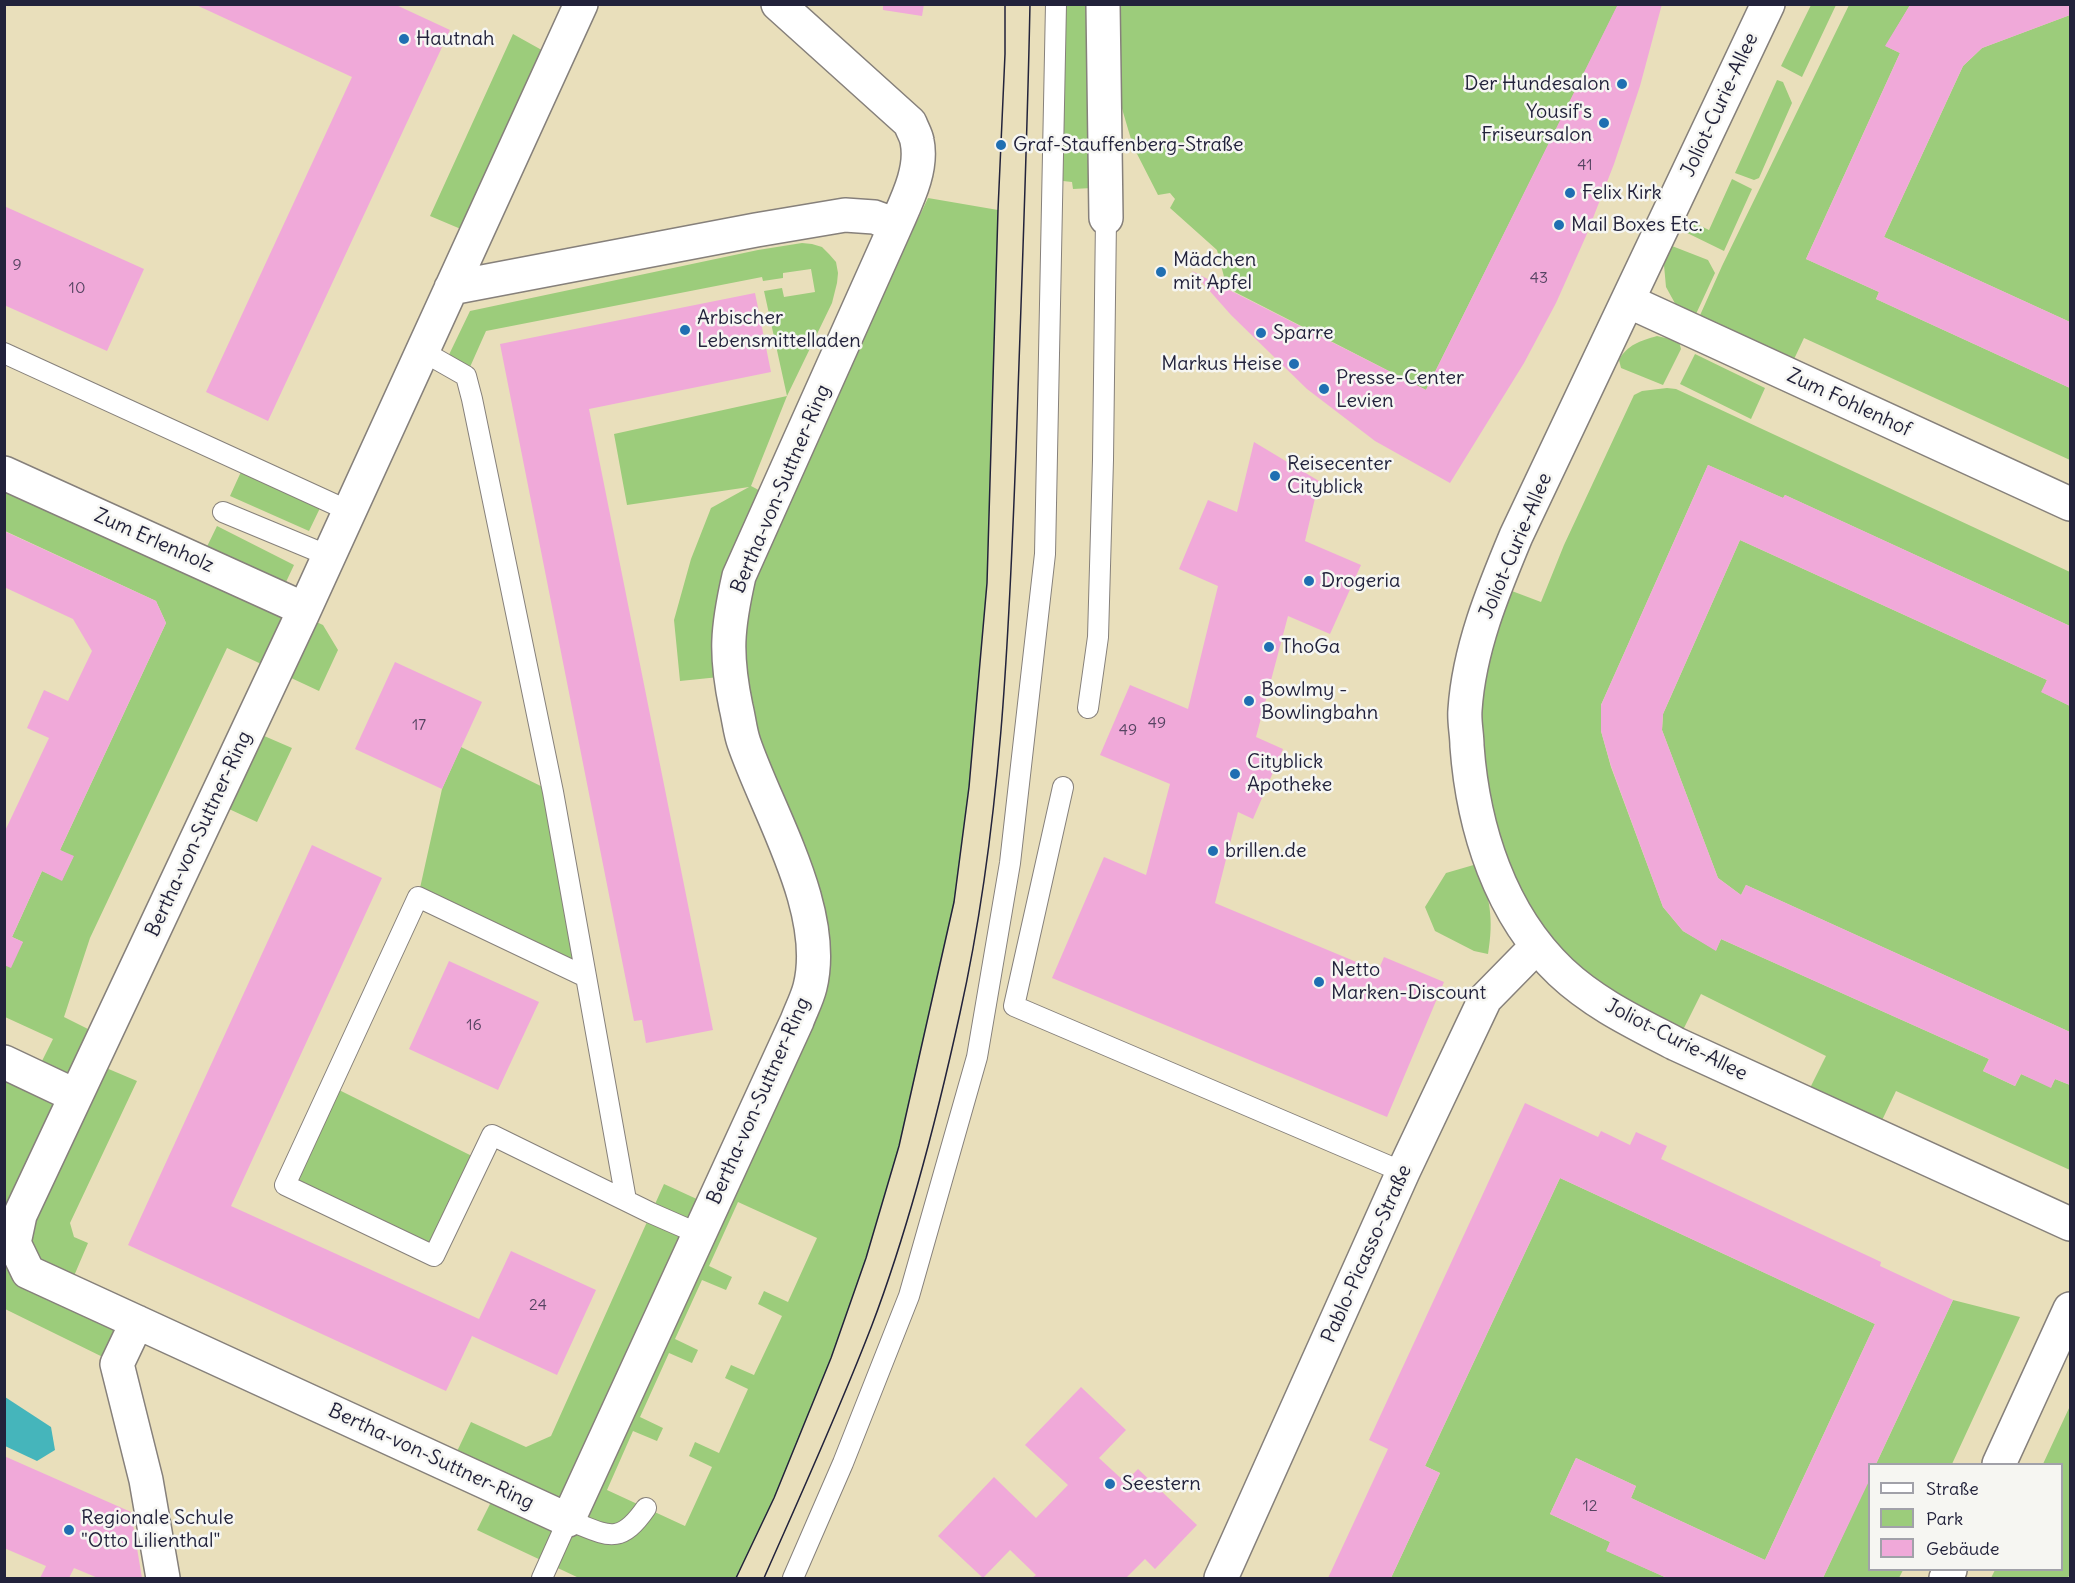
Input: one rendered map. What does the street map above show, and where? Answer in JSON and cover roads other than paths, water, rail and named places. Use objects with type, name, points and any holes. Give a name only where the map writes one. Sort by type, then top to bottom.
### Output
[{"type":"street","name":"Bertha-von-Suttner-Ring","points":[[570,8],[451,288],[350,511],[9,1242],[28,1272],[568,1520],[797,1022],[810,986],[813,958],[809,921],[800,881],[744,741],[730,676],[727,646],[729,618],[739,576],[896,225],[909,195],[918,163],[917,140],[910,123],[778,4]]},
{"type":"street","points":[[1102,4],[1106,218]]},
{"type":"street","name":"Joliot-Curie-Allee","points":[[1768,4],[1516,536],[1496,585],[1474,653],[1465,710],[1470,782],[1483,837],[1506,897],[1520,923],[1537,946],[1562,973],[1618,1014],[1677,1044],[2070,1224]]},
{"type":"street","points":[[451,288],[845,215],[874,217],[896,225]]},
{"type":"street","name":"Zum Fohlenhof","points":[[1628,301],[2070,504]]},
{"type":"street","name":"Zum Erlenholz","points":[[4,473],[304,609]]},
{"type":"street","name":"Pablo-Picasso-Straße","points":[[1221,1578],[1403,1173],[1485,999],[1537,946]]},
{"type":"street","points":[[4,1062],[76,1096]]},
{"type":"street","points":[[1999,1463],[2070,1309]]},
{"type":"street","points":[[136,1322],[117,1364],[146,1480],[162,1578]]},
{"type":"lane","points":[[793,1578],[843,1463],[909,1296],[977,1058],[1010,863],[1045,554],[1056,4]]},
{"type":"lane","points":[[1088,708],[1098,637],[1106,218]]},
{"type":"lane","points":[[422,351],[466,376],[553,792],[626,1200]]},
{"type":"lane","points":[[4,353],[350,511]]},
{"type":"lane","points":[[223,512],[329,556]]},
{"type":"lane","points":[[1063,787],[1014,1006],[1403,1173]]},
{"type":"lane","points":[[586,977],[418,897],[285,1185],[434,1256],[492,1135],[699,1234]]},
{"type":"lane","points":[[542,1578],[568,1520],[608,1535],[622,1533],[635,1524],[646,1508]]},
{"type":"water","points":[[5,1397],[51,1427],[55,1450],[37,1461],[5,1446]]},
{"type":"tram line","points":[[736,1578],[774,1498],[831,1358],[866,1258],[899,1146],[954,902],[969,787],[987,583],[1005,4]]},
{"type":"tram line","points":[[764,1578],[846,1389],[899,1249],[942,1092],[974,944],[994,804],[1006,662],[1016,450],[1030,4]]},
{"type":"place","name":"Hautnah","points":[[404,39]]},
{"type":"place","name":"Der Hundesalon","points":[[1622,84]]},
{"type":"place","name":"Yousif's Friseursalon","points":[[1604,123]]},
{"type":"place","name":"Graf-Stauffenberg-Straße","points":[[1001,145]]},
{"type":"place","name":"Felix Kirk","points":[[1570,193]]},
{"type":"place","name":"Mail Boxes Etc.","points":[[1559,225]]},
{"type":"place","name":"Mädchen mit Apfel","points":[[1161,272]]},
{"type":"place","name":"Arbischer Lebensmittelladen","points":[[685,330]]},
{"type":"place","name":"Sparre","points":[[1261,333]]},
{"type":"place","name":"Markus Heise","points":[[1294,364]]},
{"type":"place","name":"Presse-Center Levien","points":[[1324,389]]},
{"type":"place","name":"Reisecenter Cityblick","points":[[1275,476]]},
{"type":"place","name":"Drogeria","points":[[1309,581]]},
{"type":"place","name":"ThoGa","points":[[1269,647]]},
{"type":"place","name":"Bowlmy - Bowlingbahn","points":[[1249,701]]},
{"type":"place","name":"Cityblick Apotheke","points":[[1235,774]]},
{"type":"place","name":"brillen.de","points":[[1213,851]]},
{"type":"place","name":"Netto Marken-Discount","points":[[1319,982]]},
{"type":"place","name":"Seestern","points":[[1110,1484]]},
{"type":"place","name":"Regionale Schule \"Otto Lilienthal\"","points":[[69,1530]]}]
